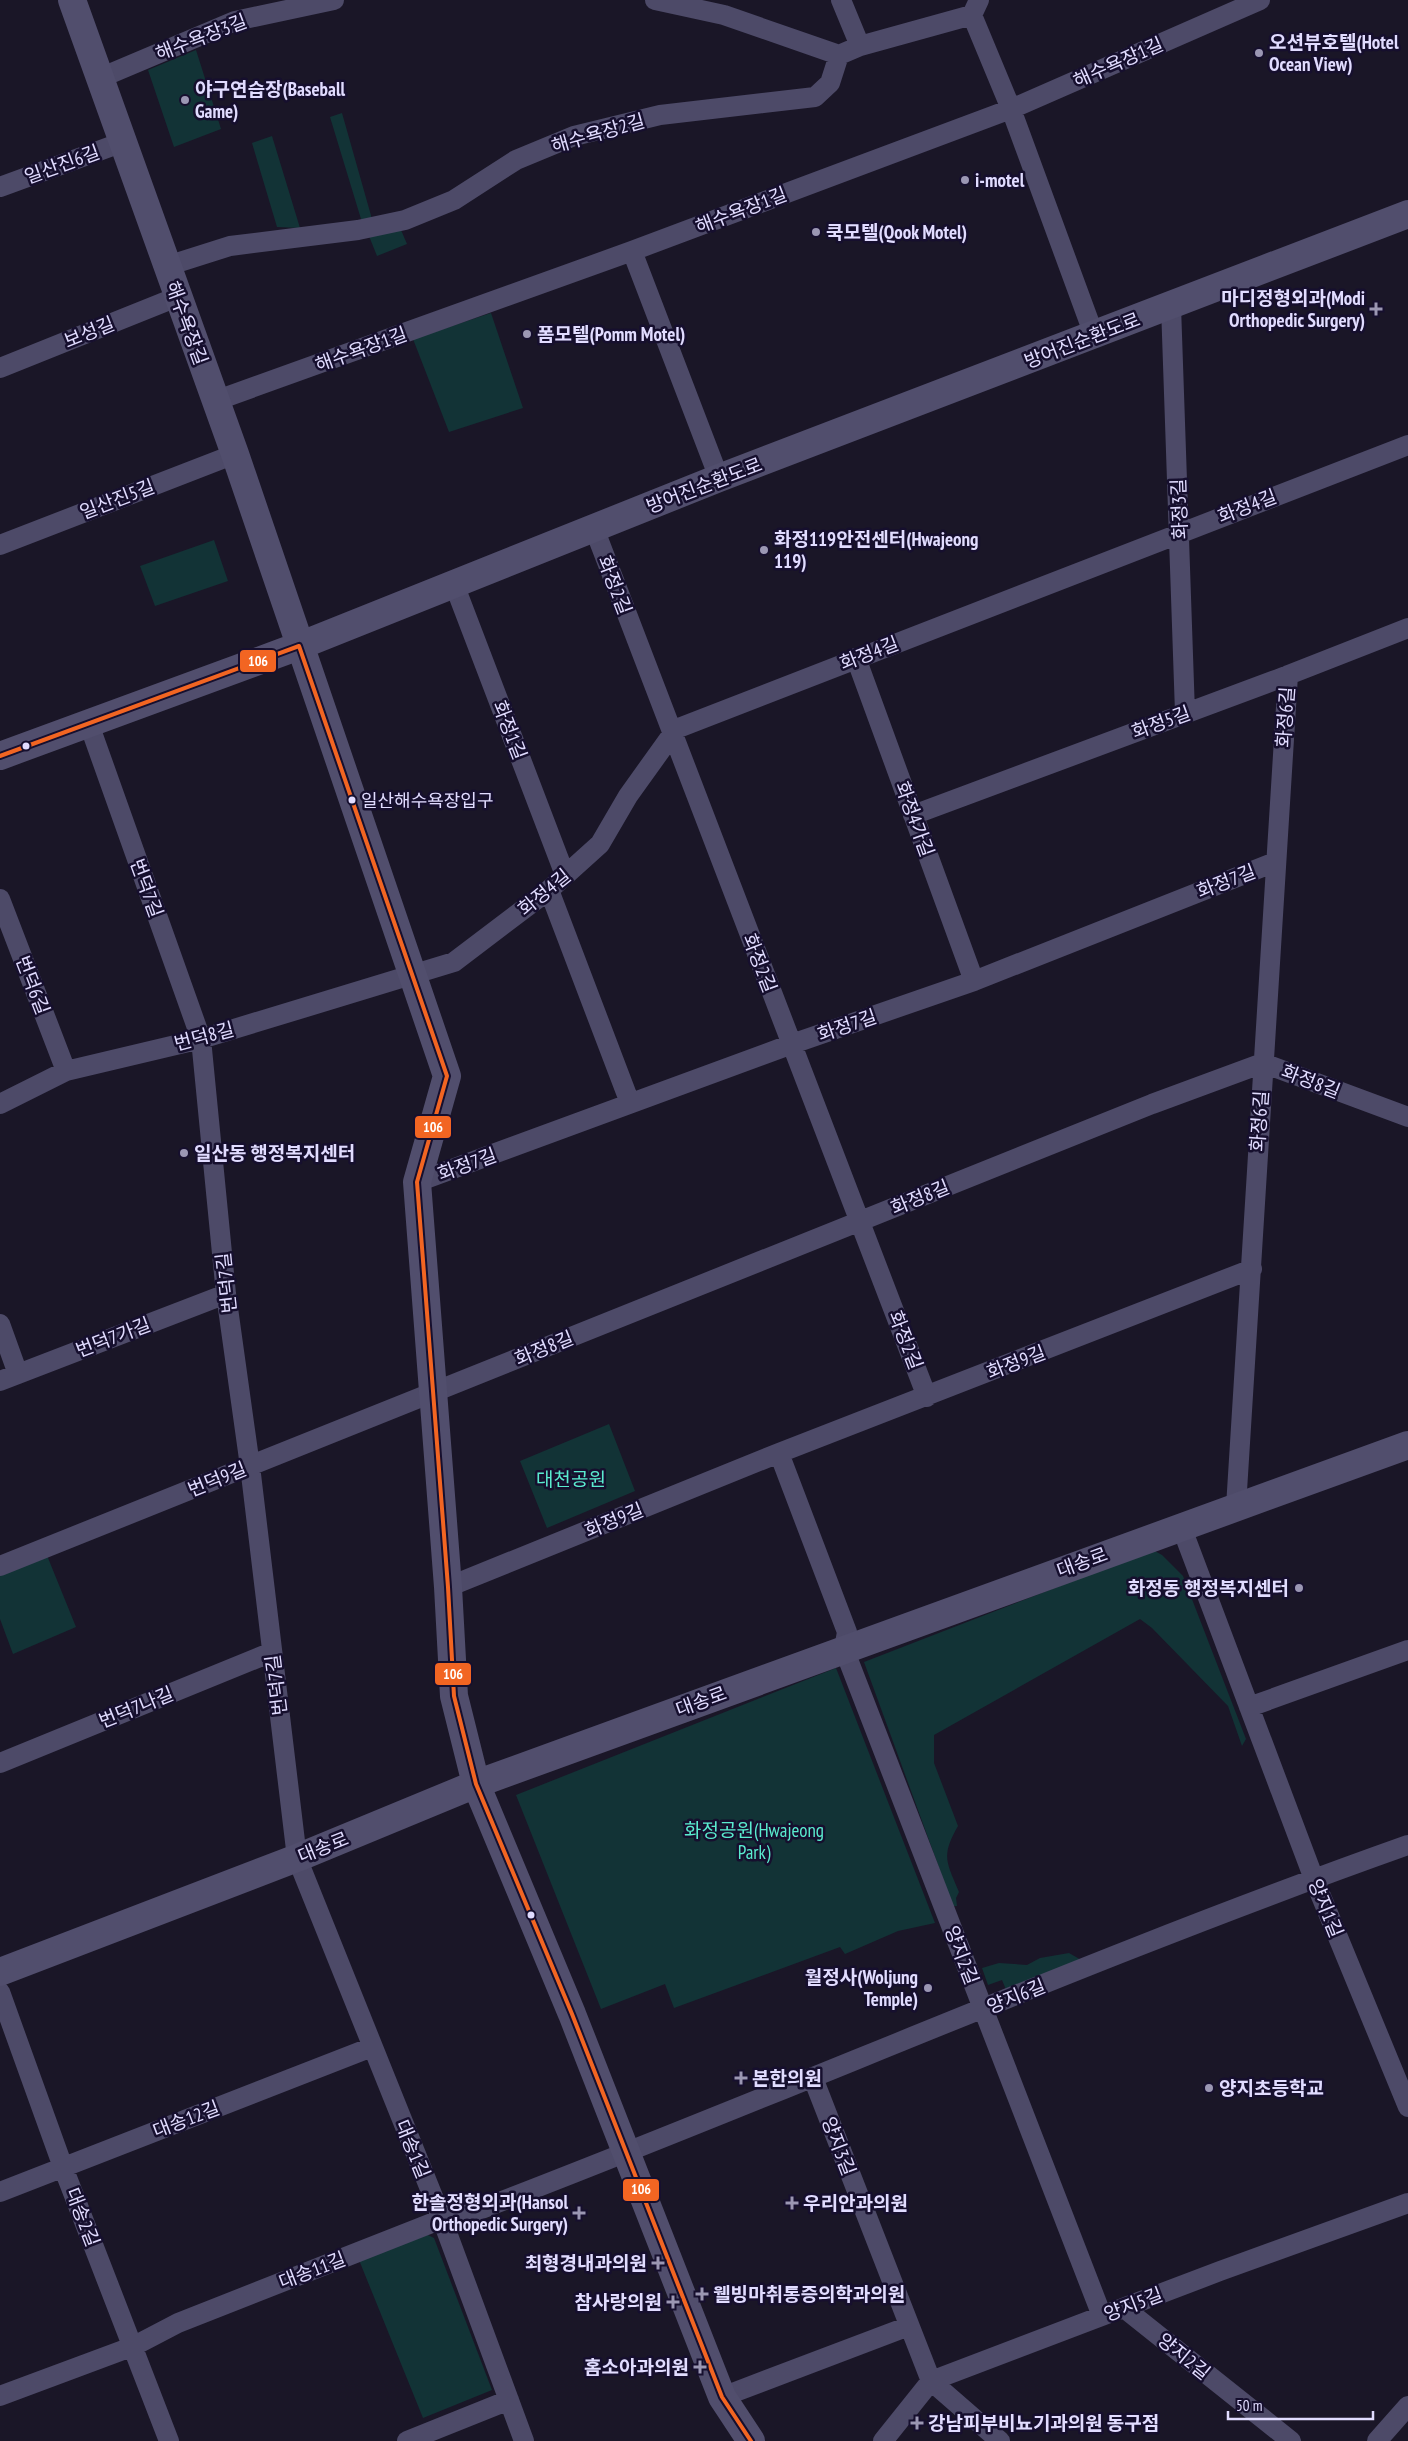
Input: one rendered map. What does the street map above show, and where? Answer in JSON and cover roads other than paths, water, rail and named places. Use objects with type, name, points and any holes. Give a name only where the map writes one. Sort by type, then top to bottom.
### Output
[{"type":"street","name":"해수욕장길","points":[[72,0],[177,297],[235,454],[447,1076],[417,1182]]},
{"type":"street","name":"해수욕장3길","points":[[100,78],[236,21],[334,0]]},
{"type":"street","points":[[655,0],[724,15],[839,54],[976,8],[1094,335]]},
{"type":"street","points":[[841,0],[860,46]]},
{"type":"street","name":"해수욕장1길","points":[[215,402],[632,251],[1011,109],[1260,0]]},
{"type":"street","name":"해수욕장2길","points":[[167,266],[230,246],[358,230],[405,220],[454,200],[516,160],[574,136],[660,115],[815,96],[830,83],[839,54]]},
{"type":"street","name":"일산진6길","points":[[0,187],[123,142]]},
{"type":"street","name":"방어진순환도로","points":[[0,756],[299,646],[719,478],[1408,214]]},
{"type":"street","points":[[632,251],[719,478]]},
{"type":"street","name":"보성길","points":[[0,368],[177,297]]},
{"type":"street","name":"화정3길","points":[[1171,306],[1180,532],[1184,713]]},
{"type":"street","name":"화정4길","points":[[412,975],[454,962],[549,890],[600,844],[628,796],[676,729],[1408,445]]},
{"type":"street","name":"일산진5길","points":[[0,545],[235,454]]},
{"type":"street","name":"화정2길","points":[[594,528],[927,1397]]},
{"type":"street","name":"화정1길","points":[[454,584],[565,875]]},
{"type":"street","name":"화정5길","points":[[913,815],[1288,675],[1408,628]]},
{"type":"street","name":"화정4가길","points":[[856,658],[974,981]]},
{"type":"street","name":"화정6길","points":[[1236,1507],[1288,675]]},
{"type":"street","name":"번덕7길","points":[[89,724],[201,1039],[226,1294],[250,1466],[297,1858]]},
{"type":"street","name":"화정7길","points":[[417,1182],[792,1044],[974,981],[1275,862]]},
{"type":"street","points":[[549,890],[630,1103]]},
{"type":"street","name":"번덕6길","points":[[0,898],[66,1070]]},
{"type":"street","name":"번덕8길","points":[[0,1104],[66,1070],[201,1039],[412,975]]},
{"type":"street","name":"화정8길","points":[[434,1392],[1152,1104],[1264,1063],[1408,1117]]},
{"type":"street","points":[[417,1182],[448,1586],[454,1696],[476,1784],[572,2014],[722,2397],[751,2441]]},
{"type":"street","name":"화정9길","points":[[448,1586],[779,1453],[1252,1269]]},
{"type":"street","name":"번덕7가길","points":[[9,1377],[226,1294]]},
{"type":"street","points":[[0,1324],[9,1377]]},
{"type":"street","name":"번덕9길","points":[[0,1566],[434,1392]]},
{"type":"street","name":"대송로","points":[[0,1972],[297,1858],[476,1784],[1408,1445]]},
{"type":"street","points":[[779,1453],[847,1632],[844,1649]]},
{"type":"street","name":"양지1길","points":[[1181,1526],[1314,1879],[1408,2107]]},
{"type":"street","name":"양지2길","points":[[844,1649],[1102,2316]]},
{"type":"street","points":[[1249,1707],[1408,1650]]},
{"type":"street","name":"번덕7나길","points":[[0,1763],[272,1652]]},
{"type":"street","name":"양지6길","points":[[627,2153],[1276,1892],[1408,1845]]},
{"type":"street","name":"대송1길","points":[[297,1858],[442,2219],[524,2441]]},
{"type":"street","name":"대송2길","points":[[0,1992],[63,2167],[134,2346],[169,2441]]},
{"type":"street","name":"대송12길","points":[[0,2192],[372,2047]]},
{"type":"street","name":"양지3길","points":[[813,2078],[931,2381],[1000,2441]]},
{"type":"street","name":"대송11길","points":[[0,2396],[134,2346],[178,2323],[442,2219],[463,2216],[627,2153]]},
{"type":"street","name":"양지5길","points":[[931,2381],[1408,2203]]},
{"type":"street","name":"양지2길","points":[[1124,2308],[1291,2441]]},
{"type":"street","points":[[722,2397],[909,2326]]},
{"type":"street","points":[[883,2441],[931,2381]]},
{"type":"street","points":[[407,2441],[509,2400]]},
{"type":"street","points":[[1377,2441],[1408,2406]]},
{"type":"place","name":"오션뷰호텔(Hotel Ocean View)","points":[[1259,53]]},
{"type":"place","name":"야구연습장(Baseball Game)","points":[[185,100]]},
{"type":"place","name":"i-motel","points":[[965,180]]},
{"type":"place","name":"쿡모텔(Qook Motel)","points":[[816,232]]},
{"type":"place","name":"마디정형외과(Modi Orthopedic Surgery)","points":[[1376,309]]},
{"type":"place","name":"폼모텔(Pomm Motel)","points":[[527,334]]},
{"type":"place","name":"화정119안전센터(Hwajeong 119)","points":[[764,550]]},
{"type":"place","name":"일산해수욕장입구","points":[[352,800]]},
{"type":"place","name":"일산동 행정복지센터","points":[[184,1153]]},
{"type":"place","name":"화정동 행정복지센터","points":[[1299,1588]]},
{"type":"place","name":"월정사(Woljung Temple)","points":[[928,1988]]},
{"type":"place","name":"본한의원","points":[[741,2078]]},
{"type":"place","name":"양지초등학교","points":[[1209,2088]]},
{"type":"place","name":"우리안과의원","points":[[792,2203]]},
{"type":"place","name":"한솔정형외과(Hansol Orthopedic Surgery)","points":[[579,2213]]},
{"type":"place","name":"최형경내과의원","points":[[658,2263]]},
{"type":"place","name":"웰빙마취통증의학과의원","points":[[702,2294]]},
{"type":"place","name":"참사랑의원","points":[[673,2302]]},
{"type":"place","name":"홈소아과의원","points":[[700,2367]]},
{"type":"place","name":"강남피부비뇨기과의원 동구점","points":[[917,2423]]},
{"type":"park label","name":"대천공원","points":[[571,1479]]},
{"type":"park label","name":"화정공원(Hwajeong Park)","points":[[754,1841]]}]
